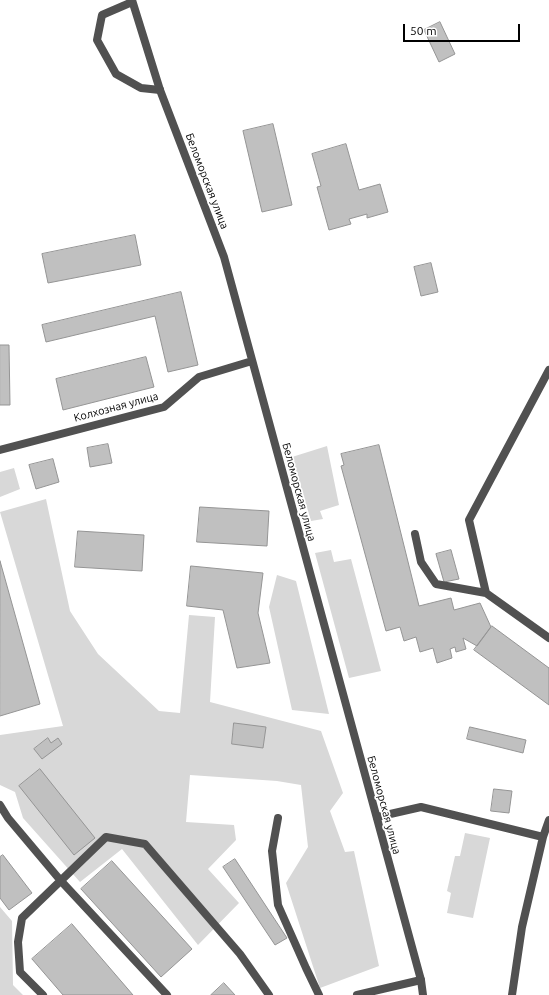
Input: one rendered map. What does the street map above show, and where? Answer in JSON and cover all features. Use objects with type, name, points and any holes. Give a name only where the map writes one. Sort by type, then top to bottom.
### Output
[{"type":"street","name":"Беломорская улица","points":[[131,1],[160,90],[224,257],[421,980],[423,995]]},
{"type":"street","points":[[131,1],[102,15],[97,40],[116,74],[141,88],[160,90]]},
{"type":"street","name":"Колхозная улица","points":[[0,450],[164,407],[199,377],[252,361]]},
{"type":"street","points":[[486,593],[469,520],[549,370]]},
{"type":"street","points":[[415,534],[421,562],[436,584],[486,593],[549,638]]},
{"type":"street","points":[[0,806],[8,818],[61,881],[167,995]]},
{"type":"street","points":[[376,817],[421,807],[543,837]]},
{"type":"street","points":[[278,818],[272,851],[278,905],[319,995]]},
{"type":"street","points":[[512,995],[522,928],[543,837],[549,820]]},
{"type":"street","points":[[43,995],[20,972],[18,942],[22,918],[106,837],[145,844],[240,954],[269,995]]},
{"type":"street","points":[[357,995],[421,980]]},
{"type":"shaded area","points":[[327,446],[339,505],[320,511],[323,519],[311,521],[292,457]]},
{"type":"shaded area","points":[[14,468],[20,489],[0,497],[0,472]]},
{"type":"shaded area","points":[[46,499],[70,611],[98,654],[159,711],[180,713],[189,615],[215,617],[210,702],[321,731],[343,793],[330,811],[345,852],[354,851],[379,966],[320,988],[286,883],[308,847],[301,785],[277,781],[190,775],[186,822],[234,825],[236,840],[208,869],[239,903],[198,945],[122,849],[80,882],[23,818],[15,792],[0,785],[0,735],[63,726],[0,512]]},
{"type":"shaded area","points":[[331,550],[334,562],[351,559],[381,671],[349,678],[315,553]]},
{"type":"shaded area","points":[[277,575],[296,581],[329,714],[292,710],[269,607]]},
{"type":"shaded area","points":[[465,833],[490,838],[473,918],[447,913],[451,893],[447,891],[455,856],[460,856]]},
{"type":"shaded area","points":[[0,907],[12,921],[13,985],[23,995],[0,995]]},
{"type":"building","points":[[440,22],[455,54],[439,62],[424,30]]},
{"type":"building","points":[[273,124],[292,205],[262,212],[243,131]]},
{"type":"building","points":[[346,144],[359,190],[380,184],[388,212],[367,218],[367,214],[349,219],[351,224],[329,230],[317,187],[321,186],[312,154]]},
{"type":"building","points":[[135,235],[141,265],[48,283],[42,254]]},
{"type":"building","points":[[431,263],[438,292],[421,296],[414,267]]},
{"type":"building","points":[[181,292],[198,365],[168,372],[155,316],[46,342],[42,325]]},
{"type":"building","points":[[0,345],[9,345],[10,405],[0,405]]},
{"type":"building","points":[[146,357],[154,387],[63,410],[56,379]]},
{"type":"building","points":[[108,444],[112,463],[90,467],[87,448]]},
{"type":"building","points":[[379,445],[419,606],[451,598],[454,610],[480,603],[491,627],[477,646],[463,638],[466,649],[456,652],[455,647],[450,649],[452,658],[437,663],[433,648],[420,652],[416,637],[404,641],[400,627],[386,631],[341,466],[344,465],[341,454]]},
{"type":"building","points":[[53,459],[59,482],[36,489],[29,465]]},
{"type":"building","points":[[200,507],[269,511],[267,546],[197,542]]},
{"type":"building","points":[[78,531],[144,535],[142,571],[75,567]]},
{"type":"building","points":[[451,550],[459,579],[444,582],[436,554]]},
{"type":"building","points":[[0,561],[40,704],[0,716]]},
{"type":"building","points":[[191,566],[263,573],[258,613],[270,663],[237,668],[223,610],[187,606]]},
{"type":"building","points":[[492,626],[549,668],[549,705],[474,650]]},
{"type":"building","points":[[234,723],[266,727],[263,748],[232,744]]},
{"type":"building","points":[[470,727],[526,740],[523,753],[467,739]]},
{"type":"building","points":[[48,738],[51,743],[58,738],[62,744],[42,759],[34,749]]},
{"type":"building","points":[[40,769],[95,838],[74,855],[19,786]]},
{"type":"building","points":[[494,789],[512,791],[509,813],[491,811]]},
{"type":"building","points":[[3,855],[32,893],[9,910],[0,898],[0,857]]},
{"type":"building","points":[[235,859],[287,938],[275,945],[223,867]]},
{"type":"building","points":[[112,861],[192,949],[161,977],[81,889]]},
{"type":"building","points":[[72,924],[133,995],[63,995],[32,959]]},
{"type":"building","points":[[224,983],[235,995],[211,995]]}]
